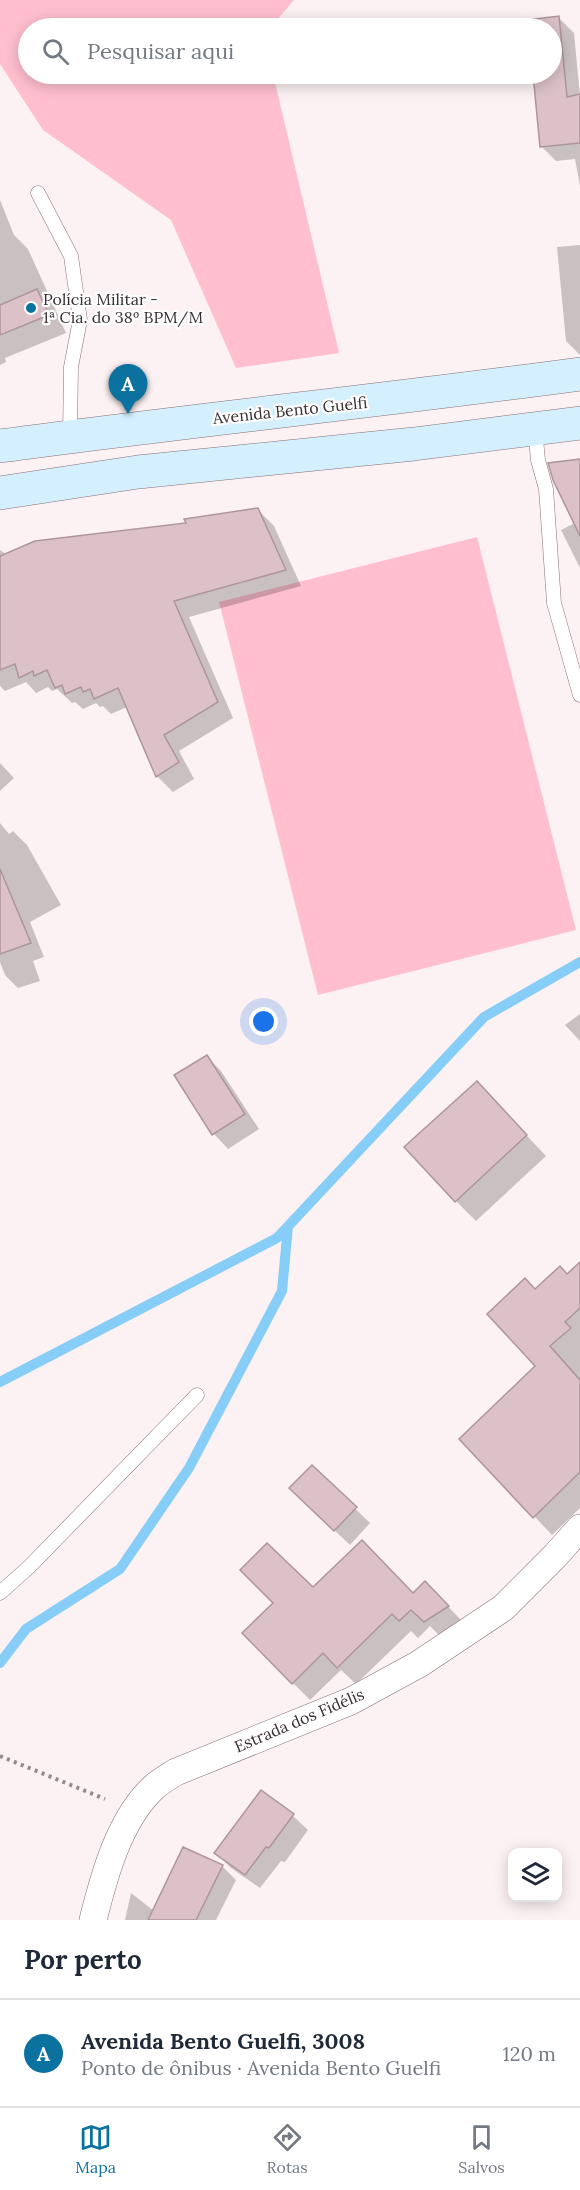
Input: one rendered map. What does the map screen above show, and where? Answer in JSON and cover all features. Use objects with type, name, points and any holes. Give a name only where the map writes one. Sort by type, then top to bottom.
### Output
[{"type":"main road","name":"Avenida Bento Guelfi","points":[[0,446],[580,374]]},
{"type":"main road","points":[[0,493],[138,472],[580,423]]},
{"type":"street","name":"Estrada dos Fidélis","points":[[93,1920],[110,1861],[134,1812],[152,1788],[176,1772],[351,1701],[419,1664],[503,1608],[580,1528]]},
{"type":"lane","points":[[38,193],[71,256],[80,320],[71,367],[70,436]]},
{"type":"lane","points":[[535,429],[538,460],[546,489],[554,603],[580,695]]},
{"type":"lane","points":[[0,1593],[29,1567],[197,1395]]},
{"type":"path","points":[[0,1756],[134,1812]]},
{"type":"shaded area","points":[[0,0],[294,0],[279,18],[18,18],[18,84],[275,84],[339,353],[236,368],[171,220],[43,130],[0,64]]},
{"type":"shaded area","points":[[477,537],[576,930],[318,995],[219,602]]},
{"type":"building","points":[[562,46],[567,97],[580,94],[580,143],[540,147],[534,84],[562,84]]},
{"type":"building","points":[[37,289],[49,315],[0,335],[0,305]]},
{"type":"building","points":[[580,459],[580,536],[553,480],[548,463]]},
{"type":"building","points":[[258,508],[286,570],[174,601],[218,702],[164,735],[179,762],[156,777],[118,688],[94,699],[90,689],[83,692],[81,687],[65,694],[62,685],[55,688],[47,670],[34,676],[33,671],[19,678],[15,664],[0,670],[0,556],[35,541],[186,523],[184,519]]},
{"type":"building","points":[[0,869],[31,943],[0,954]]},
{"type":"building","points":[[207,1055],[245,1114],[212,1135],[174,1075]]},
{"type":"building","points":[[477,1081],[527,1135],[455,1202],[404,1147]]},
{"type":"building","points":[[580,1262],[580,1308],[565,1322],[571,1328],[550,1346],[580,1380],[580,1472],[533,1518],[459,1439],[535,1366],[487,1314],[525,1278],[535,1289],[560,1266],[567,1274]]},
{"type":"building","points":[[312,1465],[357,1507],[334,1531],[289,1488]]},
{"type":"building","points":[[362,1540],[413,1593],[425,1581],[449,1606],[424,1622],[411,1610],[399,1621],[392,1614],[337,1668],[323,1653],[292,1684],[242,1633],[273,1603],[240,1570],[267,1543],[313,1587]]},
{"type":"building","points":[[261,1790],[294,1814],[269,1848],[266,1847],[245,1875],[214,1853]]},
{"type":"building","points":[[183,1847],[223,1865],[196,1920],[148,1920]]},
{"type":"waterway","points":[[0,1382],[277,1238],[484,1017],[580,962]]},
{"type":"waterway","points":[[0,1663],[26,1629],[120,1569],[189,1468],[282,1291],[288,1226]]},
{"type":"place","name":"Polícia Militar - 1ª Cia. do 38º BPM/M","points":[[31,308]]},
{"type":"place","name":"Avenida Bento Guelfi, 3008","points":[[128,414]]}]
